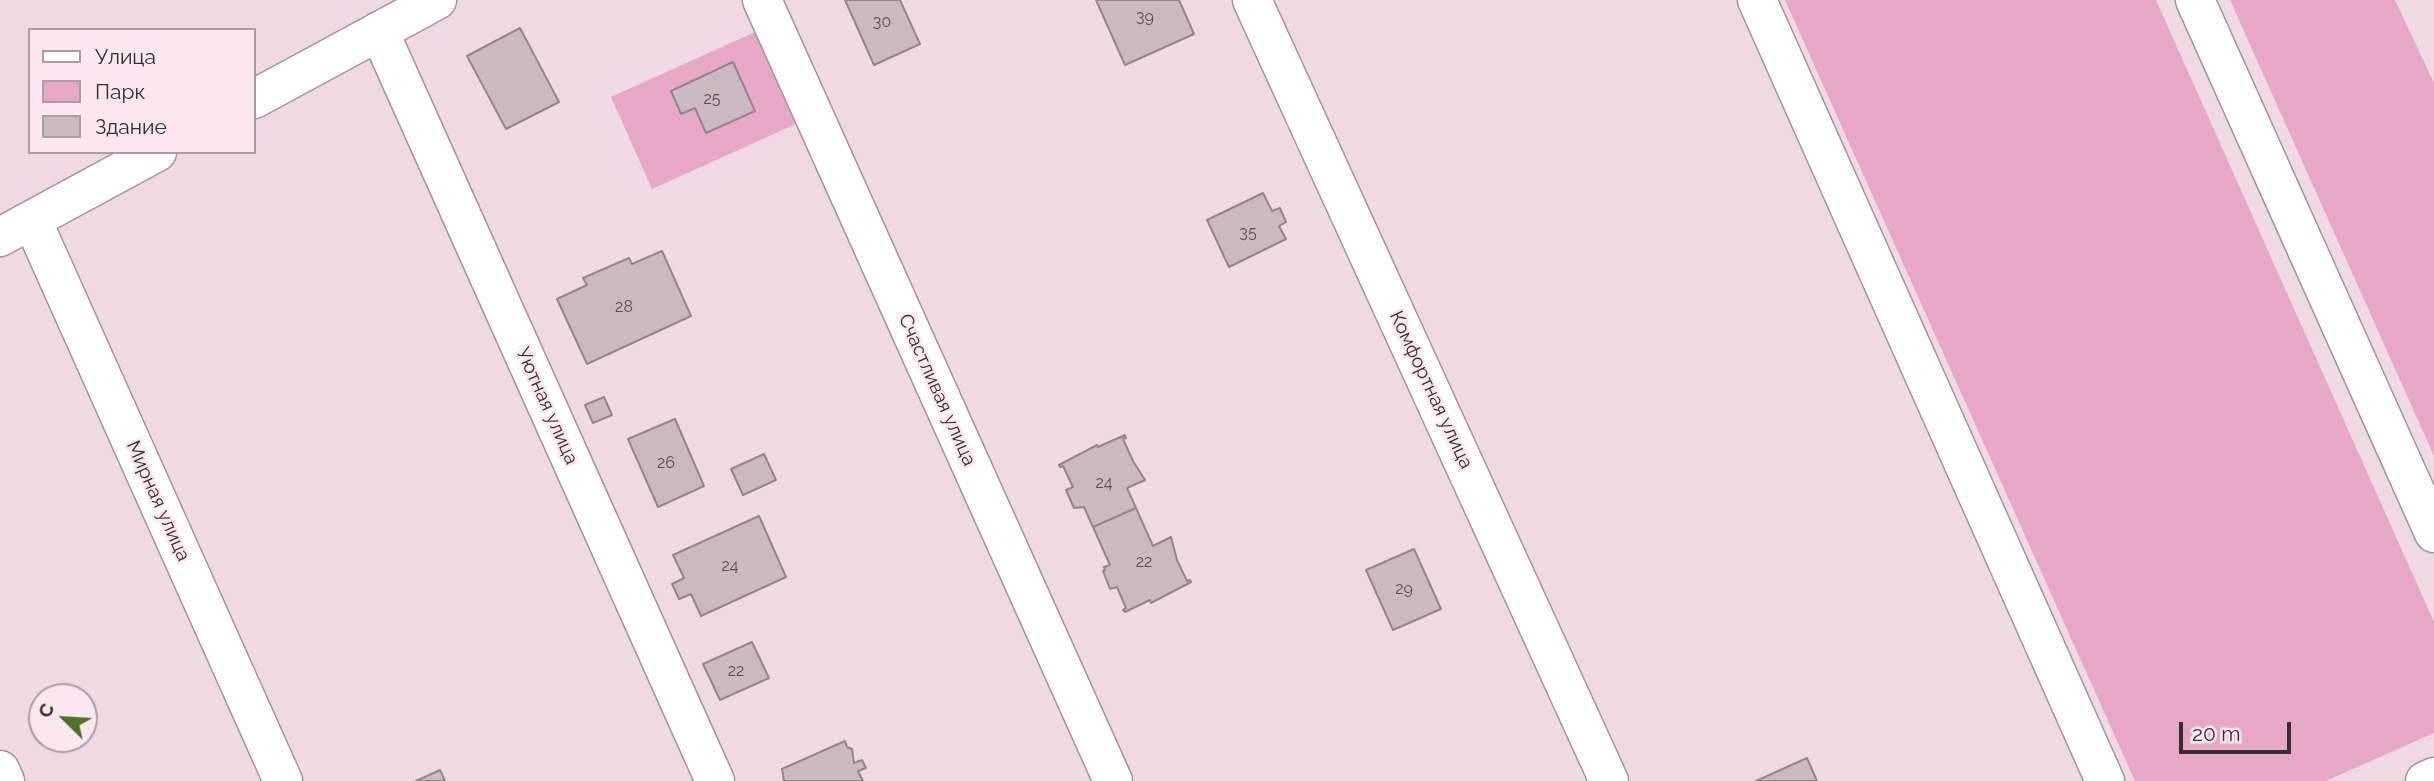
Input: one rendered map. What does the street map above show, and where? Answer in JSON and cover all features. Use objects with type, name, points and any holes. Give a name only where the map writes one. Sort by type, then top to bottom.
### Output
[{"type":"street","points":[[256,98],[437,0]]},
{"type":"street","name":"Счастливая улица","points":[[762,0],[1113,781]]},
{"type":"street","name":"Комфортная улица","points":[[1252,0],[1609,781]]},
{"type":"street","points":[[1756,0],[2105,781]]},
{"type":"street","points":[[2195,0],[2434,533]]},
{"type":"street","name":"Уютная улица","points":[[379,31],[715,781]]},
{"type":"street","points":[[16,229],[153,154]]},
{"type":"street","name":"Мирная улица","points":[[16,229],[284,781]]},
{"type":"street","points":[[0,770],[5,781]]},
{"type":"street","points":[[2425,781],[2434,777]]},
{"type":"green space","points":[[1785,0],[2156,0],[2434,622],[2434,733],[2326,781],[2135,781]]},
{"type":"green space","points":[[2230,0],[2395,0],[2434,83],[2434,456]]},
{"type":"green space","points":[[755,32],[796,124],[652,189],[611,97]]},
{"type":"building","points":[[845,0],[900,0],[920,44],[874,65]]},
{"type":"building","points":[[1096,0],[1179,0],[1194,34],[1125,65]]},
{"type":"building","points":[[520,28],[559,102],[506,129],[467,56]]},
{"type":"building","points":[[733,62],[755,111],[706,133],[695,108],[681,114],[671,91]]},
{"type":"building","points":[[1263,193],[1272,211],[1280,208],[1286,222],[1279,226],[1286,239],[1229,267],[1207,220]]},
{"type":"building","points":[[662,251],[691,316],[587,364],[557,299],[587,285],[583,278],[629,258],[632,264]]},
{"type":"building","points":[[604,397],[612,415],[593,423],[585,405]]},
{"type":"building","points":[[675,419],[704,486],[658,507],[628,439]]},
{"type":"building","points":[[1125,435],[1126,438],[1123,439],[1145,480],[1127,488],[1136,508],[1093,527],[1084,507],[1074,508],[1066,490],[1073,487],[1063,466],[1059,465],[1097,445],[1098,447]]},
{"type":"building","points":[[764,454],[776,480],[743,495],[731,469]]},
{"type":"building","points":[[1136,508],[1153,546],[1171,537],[1177,560],[1187,581],[1191,582],[1151,603],[1150,600],[1125,612],[1123,610],[1126,608],[1117,587],[1110,589],[1103,571],[1104,567],[1110,565],[1093,527]]},
{"type":"building","points":[[759,516],[786,577],[701,616],[691,594],[679,599],[672,584],[684,578],[673,555]]},
{"type":"building","points":[[1414,549],[1441,609],[1393,630],[1366,570]]},
{"type":"building","points":[[752,642],[769,678],[720,700],[703,664]]},
{"type":"building","points":[[845,741],[847,747],[852,749],[854,763],[862,760],[866,768],[858,771],[863,781],[784,781],[782,769]]},
{"type":"building","points":[[1807,758],[1817,781],[1756,781]]},
{"type":"building","points":[[440,770],[445,781],[416,781]]}]
